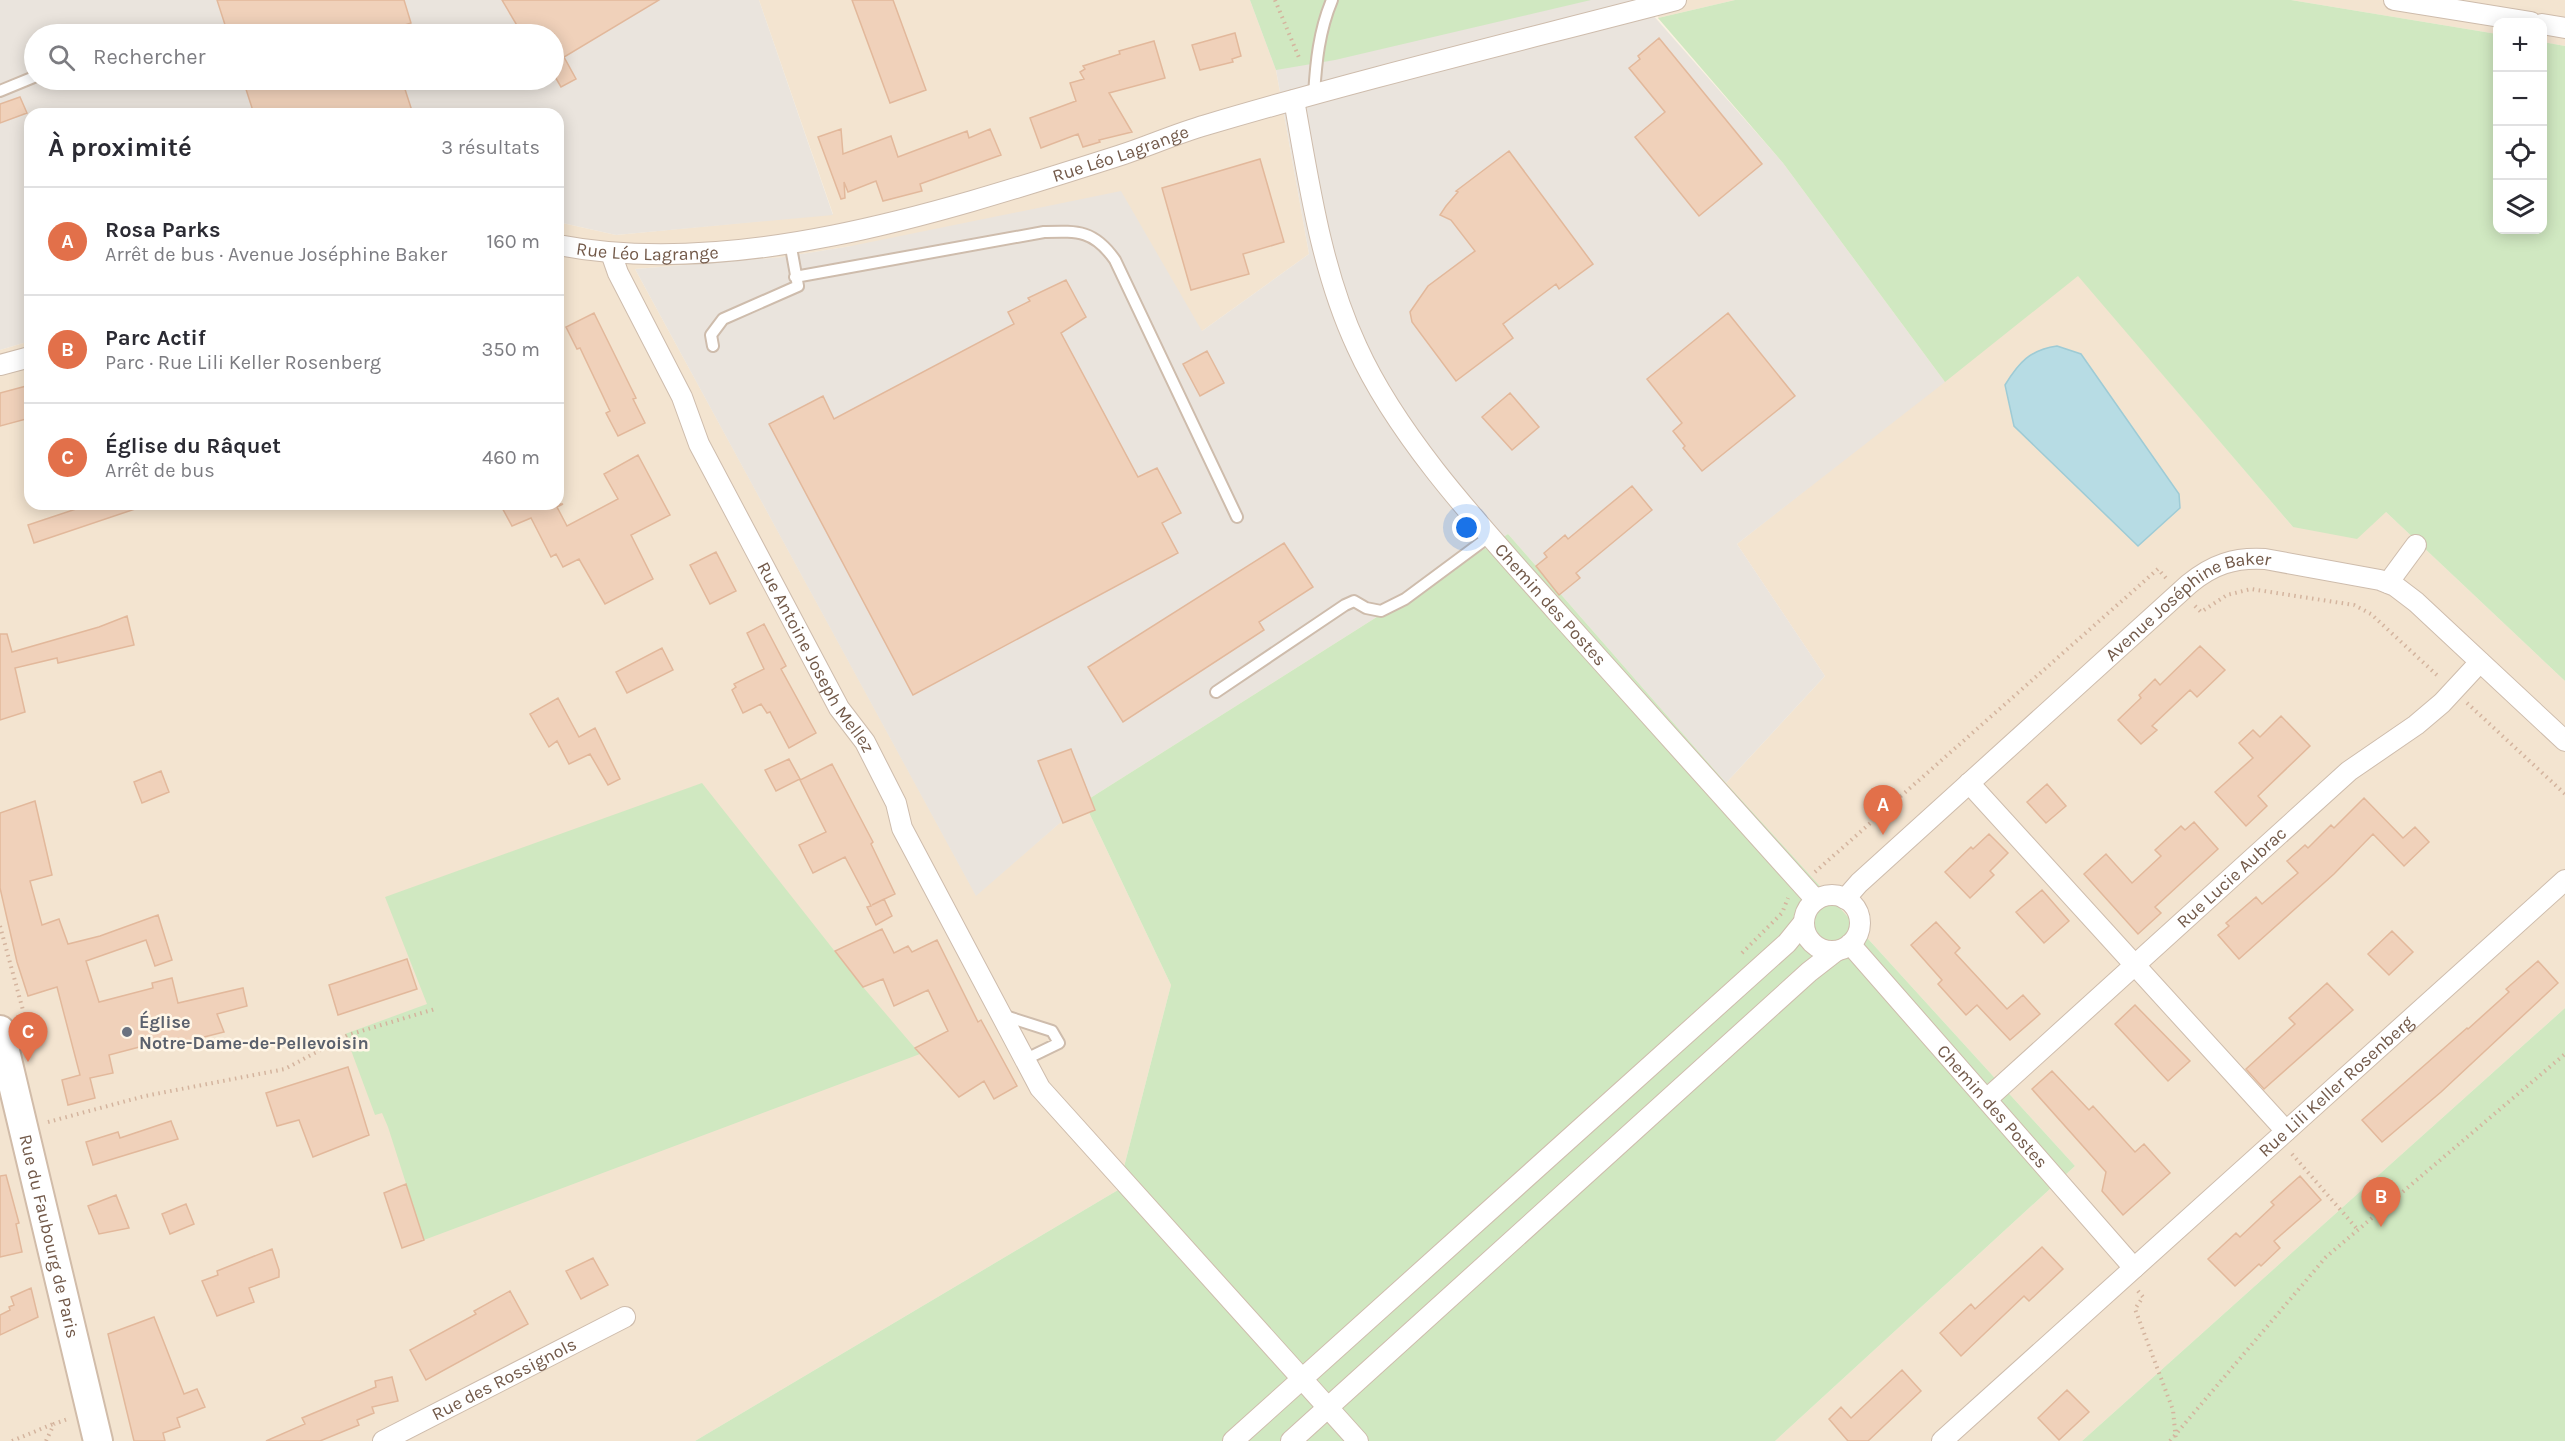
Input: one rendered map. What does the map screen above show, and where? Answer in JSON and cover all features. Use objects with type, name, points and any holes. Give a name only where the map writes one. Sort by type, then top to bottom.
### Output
[{"type":"main road","name":"Rue du Faubourg de Paris","points":[[0,1030],[98,1441]]},
{"type":"street","name":"Rue Léo Lagrange","points":[[564,246],[611,253],[687,254],[790,242],[885,223],[1127,153],[1200,126],[1676,0]]},
{"type":"street","points":[[2394,0],[2506,18]]},
{"type":"street","points":[[2547,25],[2565,28]]},
{"type":"street","name":"Chemin des Postes","points":[[1294,100],[1317,224],[1341,305],[1358,350],[1383,395],[1409,434],[1490,536],[1816,900]]},
{"type":"street","name":"Rue Antoine Joseph Mellez","points":[[611,253],[618,273],[682,397],[699,444],[839,708],[865,741],[896,803],[902,828],[1024,1060],[1046,1095],[1358,1441]]},
{"type":"street","points":[[0,365],[24,359]]},
{"type":"street","points":[[2388,583],[2416,545]]},
{"type":"street","name":"Avenue Joséphine Baker","points":[[1845,899],[1859,883],[2181,592],[2215,566],[2247,558],[2362,575],[2388,583],[2416,602],[2565,741]]},
{"type":"street","name":"Rue Lucie Aubrac","points":[[1987,1099],[2349,771],[2416,725],[2480,662]]},
{"type":"street","points":[[1969,783],[2135,965],[2282,1135]]},
{"type":"street","name":"Rue Lili Keller Rosenberg","points":[[1942,1441],[2565,880]]},
{"type":"street","points":[[1233,1441],[1787,943],[1804,922],[1808,909],[1816,900],[1828,896],[1845,899],[1855,907],[1859,920],[1858,933],[1809,972],[1291,1441]]},
{"type":"street","points":[[1804,922],[1806,934],[1813,944],[1824,950],[1843,947]]},
{"type":"street","name":"Chemin des Postes","points":[[1843,947],[1987,1099],[2129,1273]]},
{"type":"street","name":"Rue des Rossignols","points":[[383,1441],[625,1317]]},
{"type":"lane","points":[[1314,95],[1316,61],[1323,23],[1332,0]]},
{"type":"lane","points":[[0,91],[24,81]]},
{"type":"lane","points":[[795,276],[1044,232],[1080,231],[1105,246],[1115,260],[1237,517]]},
{"type":"lane","points":[[713,346],[711,335],[723,320],[798,286],[790,242]]},
{"type":"lane","points":[[1216,692],[1345,605],[1354,601],[1366,608],[1381,611],[1405,599],[1490,536]]},
{"type":"lane","points":[[1000,1014],[1052,1031],[1059,1043],[1024,1060]]},
{"type":"path","points":[[1275,0],[1314,95]]},
{"type":"path","points":[[1737,958],[1782,913],[1788,896],[2158,569],[2201,612],[2227,595],[2251,589],[2360,607],[2371,614],[2565,794]]},
{"type":"path","points":[[23,1128],[145,1096],[285,1069],[348,1035],[435,1009]]},
{"type":"path","points":[[2173,1440],[2326,1257],[2565,1054]]},
{"type":"path","points":[[2282,1135],[2358,1230]]},
{"type":"path","points":[[2129,1273],[2143,1298],[2135,1309],[2173,1410],[2173,1440]]},
{"type":"path","points":[[12,1441],[91,1410]]},
{"type":"path","points":[[46,1441],[54,1424]]},
{"type":"shaded area","points":[[0,0],[759,0],[833,215],[616,235],[564,223],[564,108],[24,108],[24,343],[0,350]]},
{"type":"shaded area","points":[[759,0],[1250,0],[1276,70],[1309,254],[1202,331],[851,246],[783,257],[635,269],[976,895],[1084,802],[1171,985],[1118,1190],[695,1441],[0,1441],[0,350],[24,343],[24,510],[564,510],[564,223],[616,235],[833,214]]},
{"type":"shaded area","points":[[1250,0],[1655,0],[1652,14],[1783,163],[1945,382],[1737,544],[1825,676],[1726,783],[1508,534],[1084,802],[976,896],[635,269],[783,257],[851,246],[1121,191],[1202,331],[1309,254],[1276,70]]},
{"type":"shaded area","points":[[1661,0],[1735,0],[1658,18]]},
{"type":"shaded area","points":[[2291,0],[2565,0],[2565,46],[2547,43],[2547,18],[2493,18],[2493,33]]},
{"type":"shaded area","points":[[2078,275],[2293,527],[2385,511],[2565,681],[2565,1008],[2082,1441],[1775,1441],[2075,1166],[1726,783],[1825,676],[1737,544]]},
{"type":"green space","points":[[1250,0],[1591,0],[1335,60],[1276,70]]},
{"type":"green space","points":[[1735,0],[2291,0],[2493,33],[2493,234],[2547,234],[2547,43],[2565,46],[2565,681],[2386,512],[2357,539],[2293,527],[2078,276],[1945,382],[1783,163],[1658,18]]},
{"type":"green space","points":[[1508,534],[1726,783],[2075,1166],[1775,1441],[695,1441],[1118,1190],[1171,985],[1084,802]]},
{"type":"green space","points":[[702,783],[863,987],[920,1054],[424,1240],[388,1127],[382,1113],[375,1115],[345,1034],[427,1004],[385,897]]},
{"type":"green space","points":[[2565,1008],[2565,1441],[2082,1441]]},
{"type":"water","points":[[2057,346],[2081,354],[2179,494],[2180,508],[2138,546],[2014,426],[2005,385],[2026,358],[2039,351]]},
{"type":"building","points":[[217,0],[404,0],[411,23],[408,24],[225,24]]},
{"type":"building","points":[[502,0],[659,0],[564,57],[564,24],[516,24]]},
{"type":"building","points":[[852,0],[893,0],[926,90],[890,103]]},
{"type":"building","points":[[1235,33],[1241,56],[1232,59],[1233,62],[1200,70],[1192,45]]},
{"type":"building","points":[[1659,38],[1762,164],[1699,216],[1635,137],[1665,112],[1629,68],[1640,59],[1638,56]]},
{"type":"building","points":[[1154,41],[1165,78],[1109,93],[1132,132],[1099,140],[1100,142],[1083,147],[1078,134],[1041,148],[1030,118],[1076,101],[1070,83],[1084,79],[1080,72],[1085,69],[1083,66],[1120,54],[1119,51]]},
{"type":"building","points":[[564,57],[576,79],[564,85]]},
{"type":"building","points":[[246,90],[405,90],[411,108],[252,108]]},
{"type":"building","points":[[20,97],[25,108],[24,114],[0,123],[0,104]]},
{"type":"building","points":[[841,129],[843,154],[891,136],[898,157],[967,131],[969,138],[990,129],[1001,155],[920,184],[922,191],[883,201],[876,181],[848,192],[844,182],[845,198],[841,199],[818,137]]},
{"type":"building","points":[[1509,151],[1593,264],[1559,289],[1556,284],[1503,324],[1513,338],[1456,381],[1412,322],[1410,312],[1428,286],[1475,251],[1451,220],[1440,215],[1458,192],[1456,191]]},
{"type":"building","points":[[1260,159],[1284,242],[1243,254],[1249,274],[1191,290],[1162,188]]},
{"type":"building","points":[[1066,280],[1086,317],[1061,333],[1138,477],[1157,468],[1181,513],[1162,523],[1178,553],[913,695],[769,424],[823,396],[834,419],[1014,324],[1008,312],[1030,301],[1028,298]]},
{"type":"building","points":[[594,313],[636,398],[633,399],[645,423],[618,436],[606,413],[610,411],[580,348],[577,349],[566,327]]},
{"type":"building","points":[[1728,313],[1795,396],[1702,471],[1683,448],[1685,446],[1673,431],[1682,423],[1647,379]]},
{"type":"building","points":[[1207,351],[1224,383],[1200,396],[1183,364]]},
{"type":"building","points":[[24,387],[24,420],[0,426],[0,393]]},
{"type":"building","points":[[1510,393],[1539,427],[1512,450],[1482,417]]},
{"type":"building","points":[[638,455],[670,515],[631,535],[653,579],[605,604],[579,559],[563,567],[556,554],[551,557],[531,518],[512,526],[503,510],[559,510],[567,526],[618,499],[604,474]]},
{"type":"building","points":[[1632,486],[1652,510],[1576,573],[1580,578],[1559,595],[1536,566],[1547,557],[1544,553],[1565,535],[1568,539]]},
{"type":"building","points":[[73,510],[132,510],[34,543],[28,525]]},
{"type":"building","points":[[1284,543],[1313,587],[1259,622],[1264,630],[1123,722],[1088,667]]},
{"type":"building","points":[[716,552],[736,591],[710,604],[690,565]]},
{"type":"building","points":[[127,616],[134,645],[58,663],[57,658],[15,668],[25,712],[0,720],[0,634],[7,634],[12,652],[99,627]]},
{"type":"building","points":[[764,624],[786,666],[781,669],[816,733],[789,748],[770,712],[767,713],[761,704],[743,713],[732,690],[736,687],[734,684],[764,669],[747,633]]},
{"type":"building","points":[[2200,646],[2225,670],[2197,697],[2190,690],[2152,726],[2157,730],[2141,744],[2118,720],[2141,698],[2139,695],[2155,679],[2160,685]]},
{"type":"building","points":[[662,648],[673,670],[627,693],[616,672]]},
{"type":"building","points":[[558,698],[579,737],[595,728],[620,779],[608,785],[590,754],[569,764],[557,741],[549,747],[530,714]]},
{"type":"building","points":[[2281,716],[2310,746],[2258,796],[2267,806],[2246,826],[2215,792],[2253,758],[2239,743],[2253,730],[2260,737]]},
{"type":"building","points":[[1071,749],[1095,810],[1063,823],[1038,761]]},
{"type":"building","points":[[789,759],[800,779],[776,791],[765,770]]},
{"type":"building","points":[[832,764],[873,842],[871,844],[895,894],[884,899],[892,916],[876,925],[867,907],[871,906],[845,857],[813,873],[799,845],[826,832],[800,780]]},
{"type":"building","points":[[161,771],[169,792],[142,803],[134,782]]},
{"type":"building","points":[[2047,784],[2066,806],[2046,823],[2027,802]]},
{"type":"building","points":[[2364,798],[2403,838],[2415,827],[2429,842],[2404,866],[2373,834],[2334,874],[2239,959],[2218,935],[2229,926],[2226,923],[2256,897],[2262,904],[2298,873],[2287,861],[2305,845],[2308,848],[2331,825],[2334,828]]},
{"type":"building","points":[[35,801],[52,875],[30,881],[42,925],[59,919],[68,944],[100,936],[158,915],[172,960],[155,966],[146,940],[86,961],[99,1002],[153,988],[152,983],[172,978],[178,1003],[243,988],[247,1006],[217,1014],[224,1032],[168,1046],[166,1040],[109,1055],[113,1073],[90,1078],[95,1098],[68,1105],[62,1080],[80,1075],[57,987],[28,996],[17,962],[0,888],[0,813]]},
{"type":"building","points":[[2194,822],[2218,849],[2155,907],[2161,913],[2138,934],[2084,874],[2106,854],[2132,883],[2161,856],[2155,850],[2181,826],[2185,830]]},
{"type":"building","points":[[1989,834],[2008,853],[1990,871],[1994,875],[1970,898],[1945,872],[1971,847],[1973,849]]},
{"type":"building","points":[[2042,890],[2069,921],[2044,943],[2016,912]]},
{"type":"building","points":[[1936,922],[1960,948],[1955,953],[2007,1009],[2023,995],[2040,1014],[2010,1040],[1977,1005],[1966,1015],[1938,984],[1942,980],[1911,945]]},
{"type":"building","points":[[882,929],[894,953],[908,946],[912,952],[937,940],[978,1022],[981,1020],[1017,1086],[994,1099],[984,1081],[959,1097],[915,1048],[948,1031],[928,990],[894,1006],[883,979],[863,987],[835,951]]},
{"type":"building","points":[[2392,931],[2413,952],[2389,975],[2368,954]]},
{"type":"building","points":[[407,959],[417,989],[338,1015],[329,985]]},
{"type":"building","points":[[2538,961],[2558,983],[2441,1092],[2382,1142],[2362,1120],[2509,992],[2506,989]]},
{"type":"building","points":[[2327,983],[2353,1010],[2264,1089],[2246,1069],[2295,1024],[2289,1018]]},
{"type":"building","points":[[2135,1005],[2190,1061],[2168,1081],[2115,1024]]},
{"type":"building","points":[[348,1067],[369,1135],[313,1157],[299,1120],[277,1126],[266,1093]]},
{"type":"building","points":[[2052,1071],[2089,1110],[2093,1106],[2135,1152],[2144,1144],[2170,1173],[2123,1215],[2102,1191],[2106,1172],[2032,1089]]},
{"type":"building","points":[[171,1121],[178,1139],[93,1165],[86,1142],[118,1132],[120,1138]]},
{"type":"building","points":[[6,1175],[19,1223],[16,1224],[22,1252],[0,1257],[0,1176]]},
{"type":"building","points":[[2300,1176],[2321,1200],[2274,1241],[2280,1248],[2235,1286],[2208,1259],[2236,1233],[2240,1237],[2274,1205],[2271,1202]]},
{"type":"building","points":[[406,1184],[424,1240],[402,1248],[384,1193]]},
{"type":"building","points":[[116,1195],[129,1228],[99,1234],[88,1206]]},
{"type":"building","points":[[186,1204],[194,1224],[170,1234],[162,1214]]},
{"type":"building","points":[[2042,1247],[2063,1269],[2029,1301],[2024,1296],[1961,1356],[1940,1333],[1971,1304],[1975,1309]]},
{"type":"building","points":[[272,1249],[279,1277],[249,1288],[254,1302],[217,1316],[202,1281],[218,1275],[217,1271]]},
{"type":"building","points":[[593,1258],[608,1285],[581,1299],[566,1271]]},
{"type":"building","points":[[31,1288],[38,1317],[0,1335],[0,1315],[14,1305],[11,1297]]},
{"type":"building","points":[[510,1291],[528,1324],[426,1380],[410,1350],[476,1314],[474,1311]]},
{"type":"building","points":[[154,1317],[184,1394],[197,1389],[205,1407],[177,1418],[180,1427],[163,1433],[165,1441],[134,1441],[108,1334]]},
{"type":"building","points":[[1902,1370],[1921,1391],[1868,1441],[1848,1441],[1829,1419],[1841,1407],[1851,1418]]},
{"type":"building","points":[[392,1377],[398,1401],[372,1407],[374,1413],[357,1420],[359,1425],[320,1441],[266,1441],[305,1424],[302,1418],[376,1387],[375,1381]]},
{"type":"building","points":[[2067,1390],[2089,1412],[2059,1440],[2038,1418]]},
{"type":"place","name":"Rosa Parks","points":[[1883,835]]},
{"type":"place","name":"Église Notre-Dame-de-Pellevoisin","points":[[127,1032]]},
{"type":"place","name":"Église du Râquet","points":[[28,1062]]},
{"type":"place","name":"Parc Actif","points":[[2381,1227]]}]
